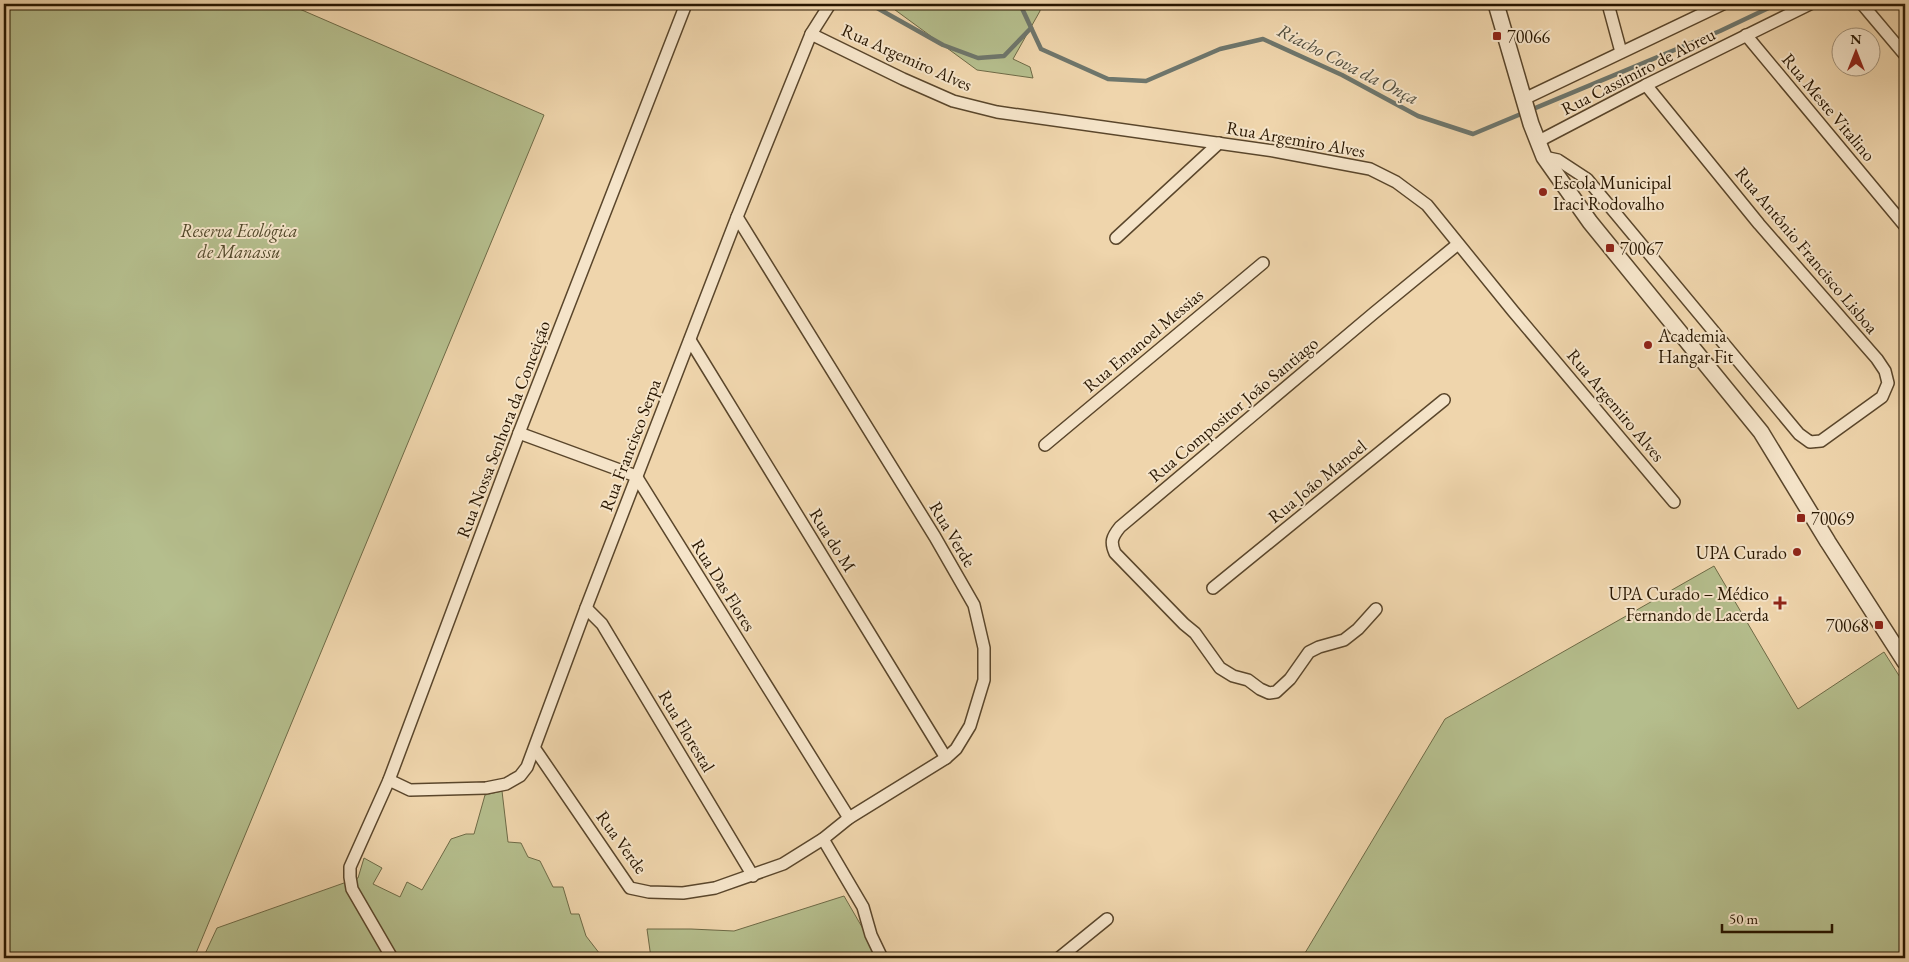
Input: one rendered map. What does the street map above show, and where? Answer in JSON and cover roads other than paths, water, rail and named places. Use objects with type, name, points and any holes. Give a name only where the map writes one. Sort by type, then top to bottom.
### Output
[{"type":"street","name":"Rua Nossa Senhora da Conceição","points":[[392,958],[352,889],[350,867],[389,780],[519,433],[686,4]]},
{"type":"street","name":"Rua Francisco Serpa","points":[[389,780],[410,790],[492,786],[506,784],[520,776],[527,767],[636,476],[737,218],[811,34],[830,4]]},
{"type":"street","points":[[1496,4],[1531,124],[1544,157],[1590,222],[1761,432],[1828,542],[1905,662]]},
{"type":"street","points":[[1608,4],[1621,52]]},
{"type":"street","name":"Rua Cassimiro de Abreu","points":[[1525,104],[1621,52],[1723,4]]},
{"type":"street","name":"Rua Cassimiro de Abreu","points":[[1537,142],[1646,85],[1810,4]]},
{"type":"street","points":[[1862,4],[1905,55]]},
{"type":"street","name":"Rua Argemiro Alves","points":[[811,34],[953,101],[997,112],[1274,151],[1370,169],[1396,182],[1427,205],[1674,502]]},
{"type":"street","name":"Rua Meste Vitalino","points":[[1746,35],[1905,226]]},
{"type":"street","name":"Rua Antônio Francisco Lisboa","points":[[1544,157],[1558,160],[1586,179],[1799,434],[1810,442],[1822,441],[1882,397],[1888,382],[1885,371],[1877,359],[1759,224],[1646,85]]},
{"type":"street","points":[[1116,238],[1219,143]]},
{"type":"street","name":"Rua Verde","points":[[535,749],[630,888],[649,892],[683,893],[715,888],[783,864],[823,839],[849,818],[946,758],[956,749],[970,726],[984,680],[984,648],[974,605],[935,537],[737,218]]},
{"type":"street","name":"Rua Compositor João Santiago","points":[[1376,609],[1358,629],[1344,640],[1309,652],[1290,679],[1276,692],[1269,693],[1248,680],[1234,676],[1220,668],[1195,632],[1176,616],[1115,553],[1111,544],[1112,537],[1194,464],[1458,244]]},
{"type":"street","name":"Rua Emanoel Messias","points":[[1045,445],[1263,263]]},
{"type":"street","name":"Rua do M","points":[[690,340],[946,758]]},
{"type":"street","name":"Rua João Manoel","points":[[1213,588],[1444,400]]},
{"type":"street","points":[[519,433],[636,476]]},
{"type":"street","name":"Rua Das Flores","points":[[636,476],[849,818]]},
{"type":"street","name":"Rua Florestal","points":[[586,608],[602,624],[753,876]]},
{"type":"street","points":[[823,839],[864,908],[882,958]]},
{"type":"street","points":[[1059,958],[1107,919]]},
{"type":"waterway","name":"Riacho Cova da Onça","points":[[870,4],[943,45],[978,58],[1004,56],[1031,28]]},
{"type":"waterway","name":"Riacho Cova da Onça","points":[[1020,4],[1041,49],[1108,79],[1146,81],[1220,49],[1263,39],[1342,75],[1418,116],[1473,134],[1720,31],[1777,4]]},
{"type":"place","name":"70066","points":[[1497,36]]},
{"type":"place","name":"Escola Municipal Iraci Rodovalho","points":[[1543,192]]},
{"type":"place","name":"70067","points":[[1610,248]]},
{"type":"place","name":"Academia Hangar Fit","points":[[1648,345]]},
{"type":"place","name":"70069","points":[[1801,518]]},
{"type":"place","name":"UPA Curado","points":[[1797,552]]},
{"type":"place","name":"UPA Curado – Médico Fernando de Lacerda","points":[[1780,603]]},
{"type":"place","name":"70068","points":[[1879,625]]},
{"type":"park label","name":"Reserva Ecológica de Manassu","points":[[239,240]]}]
